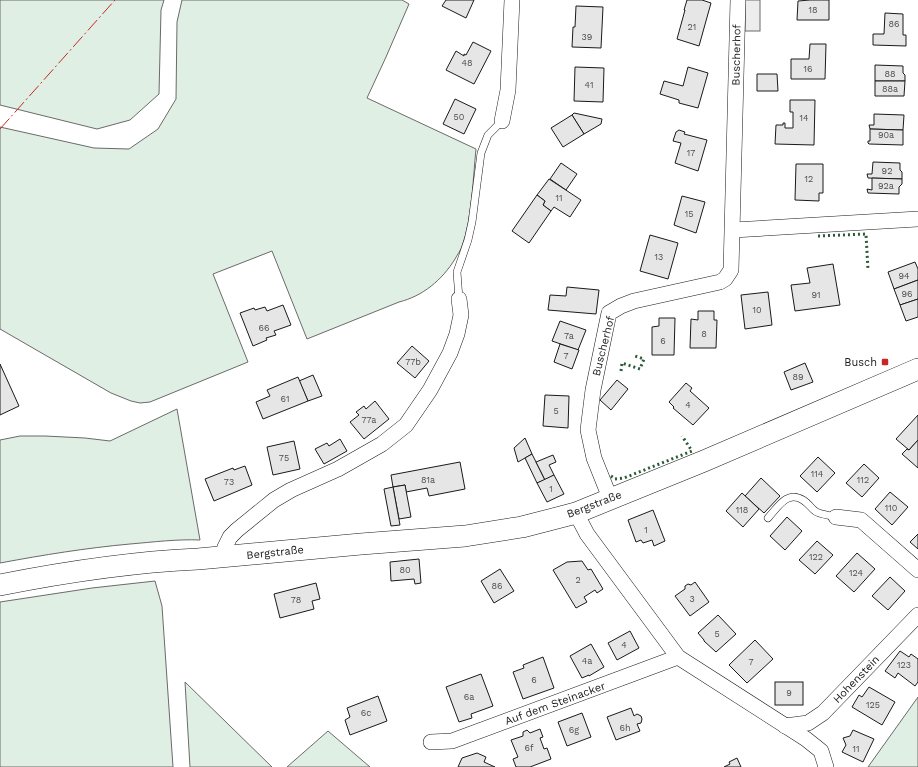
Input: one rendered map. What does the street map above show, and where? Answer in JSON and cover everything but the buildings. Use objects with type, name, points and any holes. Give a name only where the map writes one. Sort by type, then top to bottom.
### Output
[{"type":"main road","name":"Bergstraße","points":[[0,585],[64,573],[176,560],[465,536],[522,527],[576,513],[918,369]]},
{"type":"street","points":[[502,121],[508,90],[512,0]]},
{"type":"street","name":"Buscherhof","points":[[610,498],[594,458],[588,430],[593,390],[609,313],[634,300],[720,282],[725,279],[731,270],[738,0]]},
{"type":"street","points":[[733,230],[918,219]]},
{"type":"street","points":[[223,557],[225,546],[237,530],[274,500],[291,490],[351,462],[382,444],[406,425],[430,390],[450,353],[457,334],[461,315],[459,299]]},
{"type":"street","points":[[576,513],[587,534],[678,657],[806,739],[821,751],[826,767]]},
{"type":"street","points":[[836,517],[861,520],[918,570]]},
{"type":"street","name":"Hohenstein","points":[[785,726],[808,723],[823,713],[918,615]]},
{"type":"street","name":"Auf dem Steinacker","points":[[431,742],[452,741],[678,657]]},
{"type":"lane","points":[[459,299],[457,272],[468,240],[472,222],[481,153],[488,135],[502,121]]},
{"type":"lane","points":[[768,518],[786,498],[791,497],[800,498],[818,512],[836,517]]},
{"type":"green space","points":[[0,0],[164,0],[161,10],[159,94],[130,120],[97,129],[0,105]]},
{"type":"green space","points":[[182,0],[402,0],[409,4],[367,98],[476,149],[472,198],[468,224],[461,249],[450,267],[431,286],[416,296],[307,339],[272,251],[213,274],[248,362],[150,402],[140,403],[111,393],[0,329],[0,127],[94,148],[129,149],[158,129],[176,99],[177,22]]},
{"type":"green space","points":[[177,409],[200,540],[174,540],[114,546],[65,552],[0,563],[0,440],[20,436],[45,436],[110,441]]},
{"type":"green space","points":[[155,581],[162,606],[173,767],[0,767],[0,602],[92,588]]},
{"type":"green space","points":[[185,682],[272,767],[190,767]]},
{"type":"green space","points":[[918,697],[918,767],[868,767]]},
{"type":"green space","points":[[328,731],[370,767],[287,767]]},
{"type":"shaded area","points":[[745,0],[760,0],[760,31],[745,31]]},
{"type":"hedge","points":[[818,236],[866,234],[868,270]]},
{"type":"hedge","points":[[621,371],[622,363],[640,369],[644,359],[635,356]]},
{"type":"hedge","points":[[611,476],[615,479],[624,478],[692,451],[682,436]]},
{"type":"power","points":[[0,129],[115,0]]},
{"type":"place","name":"Busch","points":[[885,362]]}]
